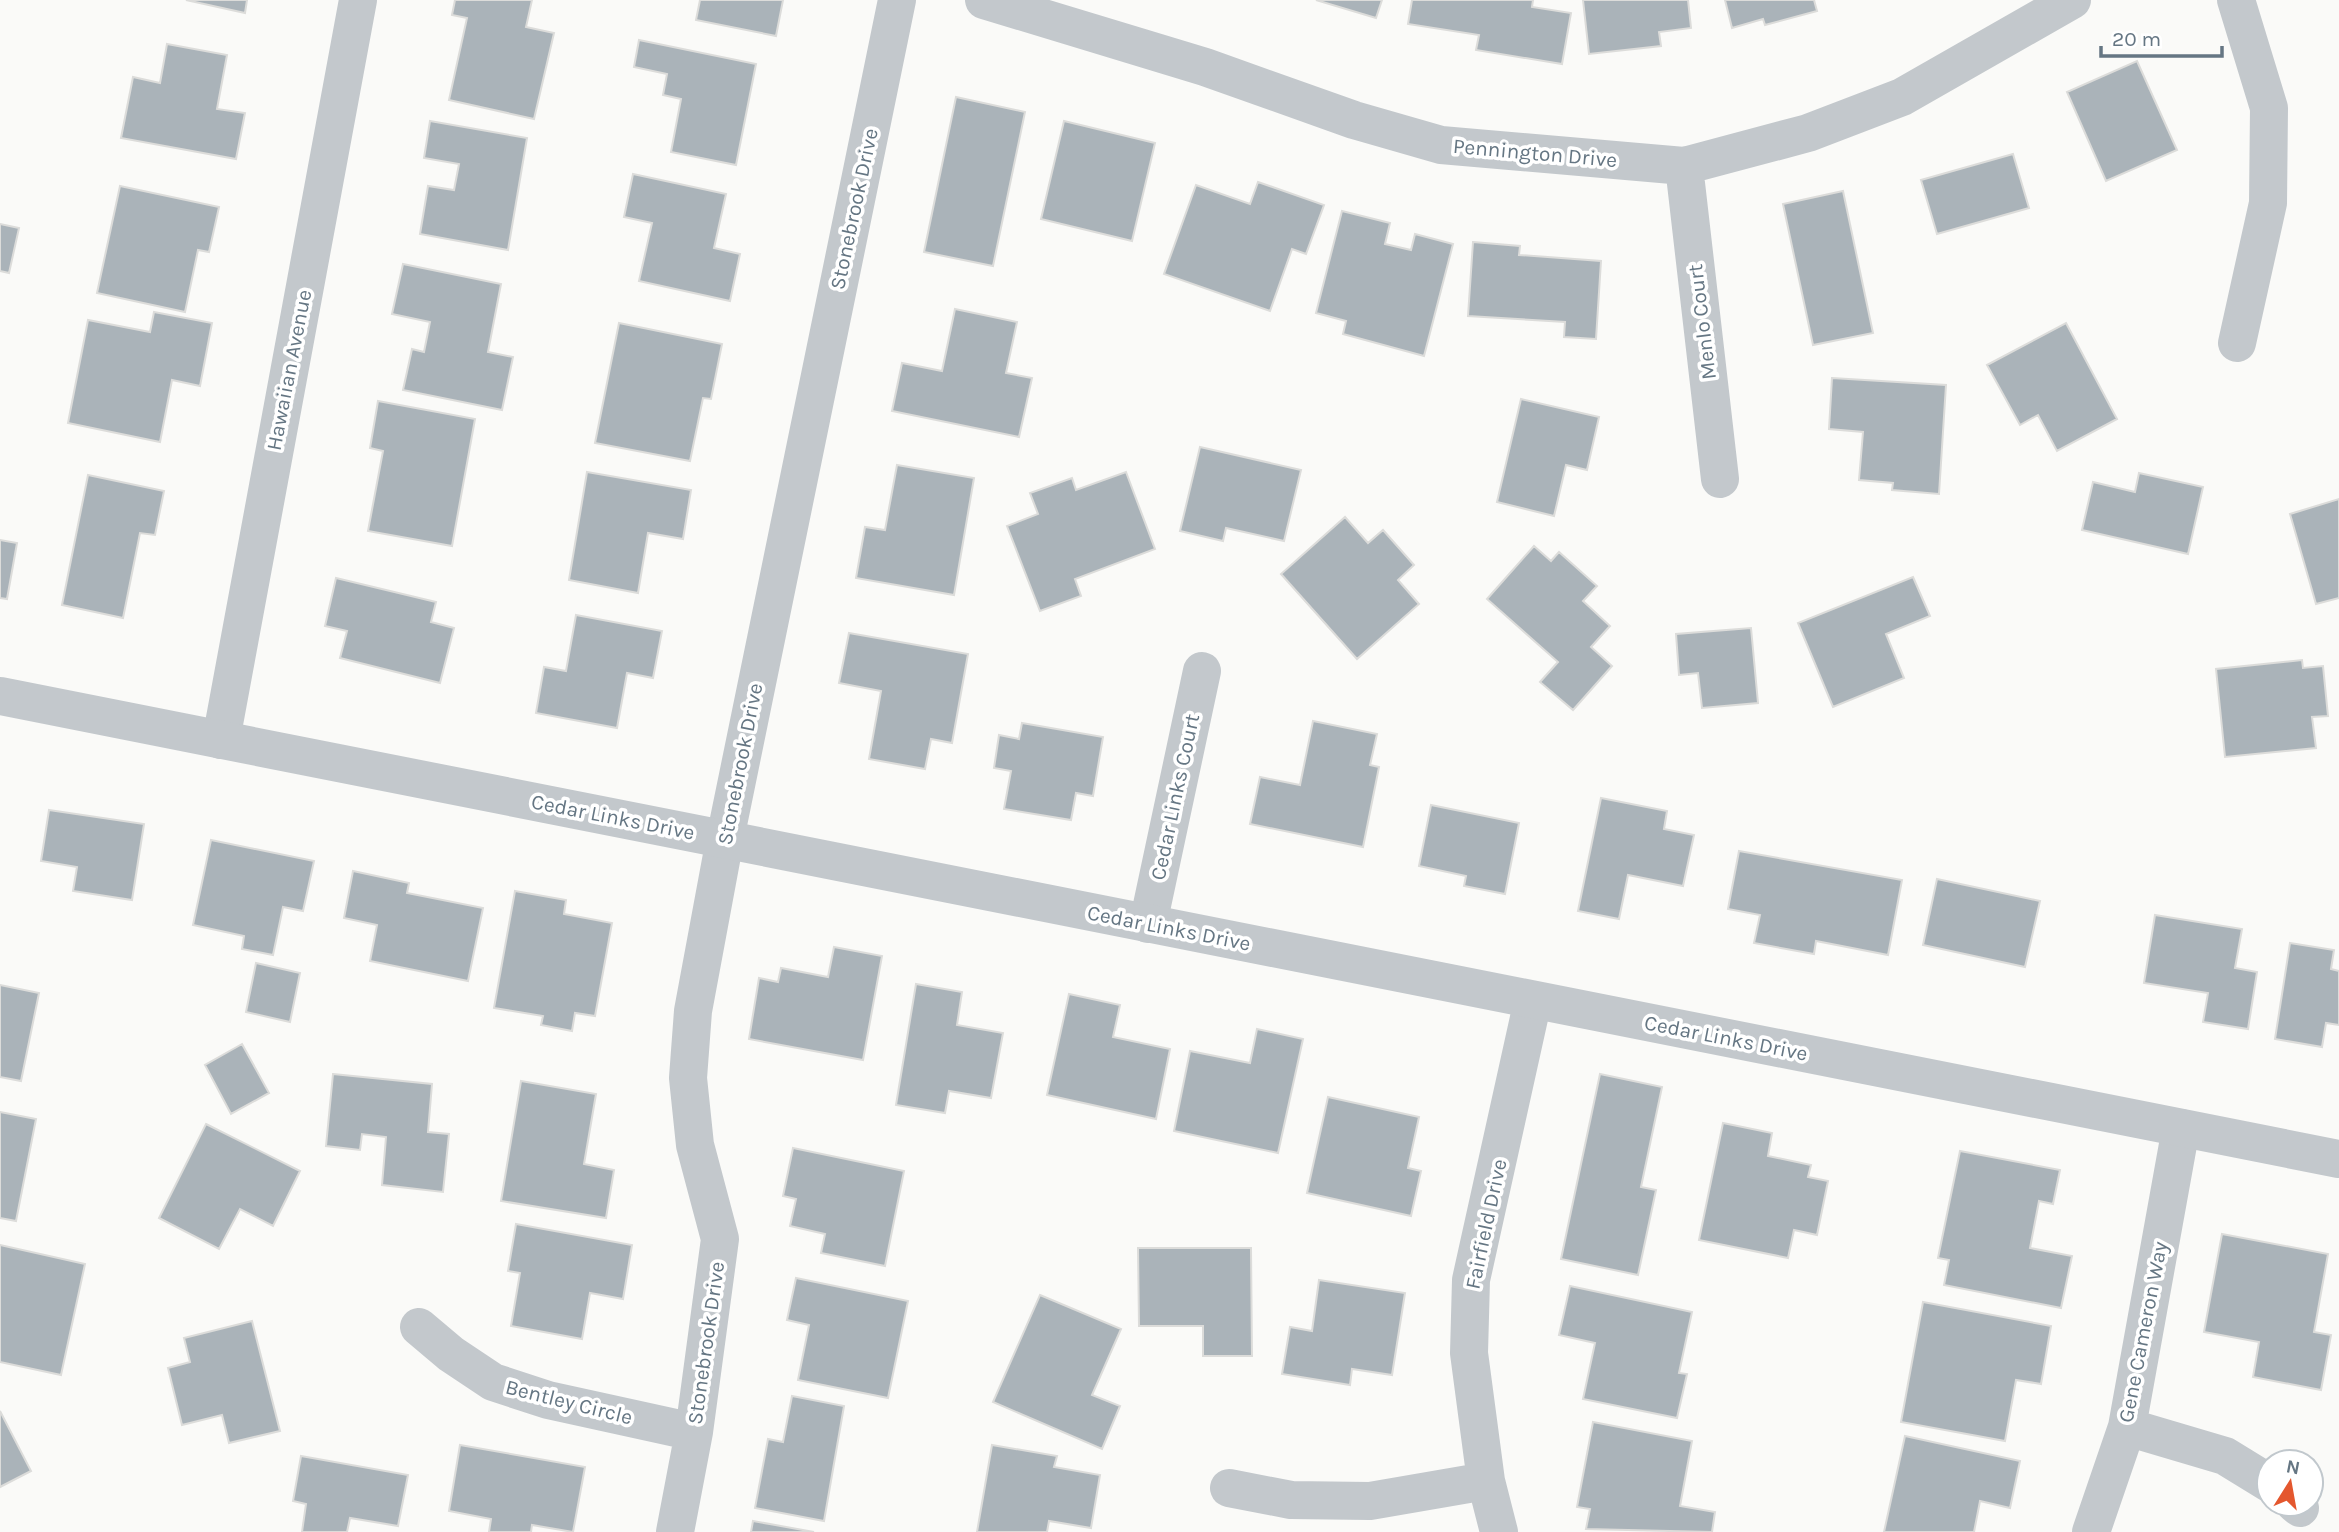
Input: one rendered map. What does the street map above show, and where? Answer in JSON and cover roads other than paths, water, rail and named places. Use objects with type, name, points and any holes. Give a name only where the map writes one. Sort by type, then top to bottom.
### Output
[{"type":"street","name":"Hawaiian Avenue","points":[[221,740],[358,0]]},
{"type":"street","name":"Stonebrook Drive","points":[[675,1532],[694,1432],[720,1238],[695,1145],[688,1078],[693,1011],[725,839],[897,0]]},
{"type":"street","name":"Pennington Drive","points":[[984,0],[1205,67],[1354,120],[1441,145],[1684,166],[1808,133],[1902,97],[2072,0]]},
{"type":"street","points":[[2236,0],[2269,108],[2268,203],[2237,343]]},
{"type":"street","name":"Menlo Court","points":[[1684,166],[1720,479]]},
{"type":"street","name":"Cedar Links Court","points":[[1148,924],[1202,671]]},
{"type":"street","name":"Cedar Links Drive","points":[[0,696],[2339,1159]]},
{"type":"street","name":"Fairfield Drive","points":[[1499,1532],[1486,1481],[1469,1353],[1471,1280],[1533,1000]]},
{"type":"street","name":"Gene Cameron Way","points":[[2091,1532],[2127,1427],[2181,1128]]},
{"type":"street","name":"Bentley Circle","points":[[419,1327],[451,1354],[493,1382],[548,1400],[694,1432]]},
{"type":"street","points":[[2127,1427],[2225,1456],[2255,1474]]},
{"type":"street","points":[[1228,1488],[1291,1500],[1370,1501],[1486,1481]]}]
